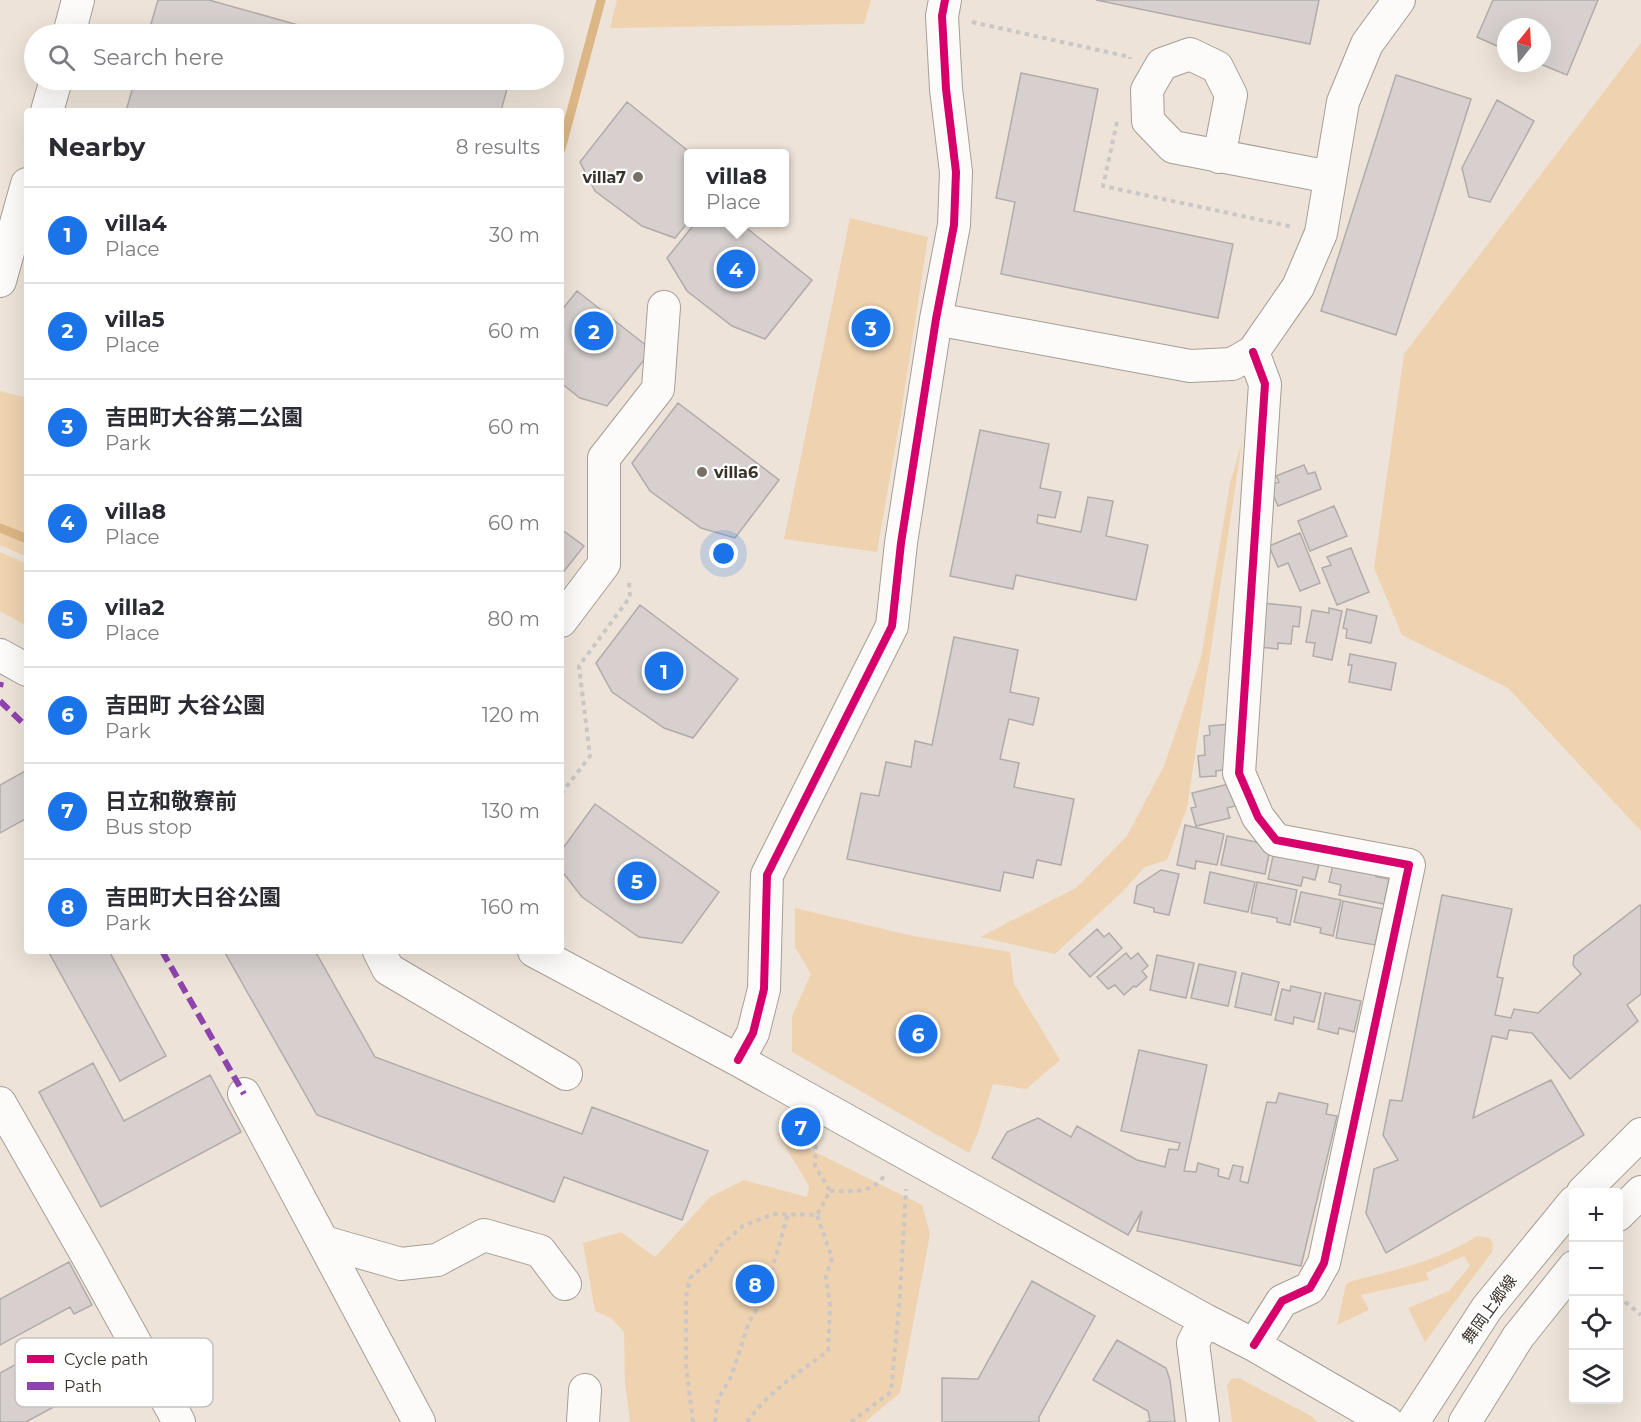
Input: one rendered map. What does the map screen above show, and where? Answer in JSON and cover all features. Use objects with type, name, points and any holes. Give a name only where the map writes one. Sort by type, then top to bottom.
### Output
[{"type":"street","points":[[72,24],[78,0]]},
{"type":"street","points":[[738,1060],[753,1033],[764,989],[768,875],[892,626],[901,543],[936,319],[954,225],[956,172],[946,89],[942,16],[945,0]]},
{"type":"street","points":[[936,319],[1190,366],[1232,364],[1253,352],[1298,286],[1321,233],[1343,102],[1367,44],[1399,0]]},
{"type":"street","points":[[48,108],[53,90]]},
{"type":"street","points":[[1219,157],[1330,177]]},
{"type":"street","points":[[0,281],[24,195]]},
{"type":"street","points":[[564,617],[604,564],[604,458],[658,389],[664,308]]},
{"type":"street","points":[[1253,352],[1264,384],[1239,773],[1258,817],[1276,840],[1409,865],[1324,1263],[1310,1288],[1282,1301],[1254,1345]]},
{"type":"street","points":[[0,655],[24,668]]},
{"type":"street","points":[[380,954],[388,969],[566,1074]]},
{"type":"street","points":[[540,954],[738,1060],[1205,1320],[1254,1345],[1387,1422]]},
{"type":"street","points":[[244,1095],[420,1422]]},
{"type":"street","points":[[0,1103],[133,1338]]},
{"type":"street","points":[[1587,1188],[1641,1134]]},
{"type":"street","points":[[1623,1210],[1641,1192]]},
{"type":"street","name":"舞岡上郷線","points":[[1413,1422],[1487,1308],[1569,1208]]},
{"type":"street","points":[[324,1242],[401,1264],[437,1260],[483,1235],[540,1251],[565,1284]]},
{"type":"street","points":[[1465,1422],[1518,1337],[1569,1273]]},
{"type":"street","points":[[1203,1422],[1193,1343],[1205,1320]]},
{"type":"street","points":[[583,1422],[585,1389]]},
{"type":"street","points":[[171,1407],[179,1422]]},
{"type":"path","points":[[816,1136],[815,1166],[830,1191]]},
{"type":"path","points":[[830,1191],[862,1191],[878,1184],[884,1176]]},
{"type":"path","points":[[851,1422],[891,1392],[900,1295],[906,1189]]},
{"type":"path","points":[[747,1422],[759,1405],[780,1386],[828,1351],[830,1306],[826,1277],[832,1258],[817,1215],[830,1191]]},
{"type":"path","points":[[715,1422],[718,1399],[731,1377],[749,1322],[764,1297],[789,1214]]},
{"type":"path","points":[[693,1422],[687,1365],[686,1297],[690,1278],[710,1261],[721,1245],[743,1226],[773,1215],[817,1215]]},
{"type":"path","points":[[1623,1300],[1641,1315]]},
{"type":"shaded area","points":[[617,0],[871,0],[864,24],[610,28]]},
{"type":"shaded area","points":[[1641,43],[1641,831],[1508,688],[1402,635],[1374,568],[1404,354]]},
{"type":"shaded area","points":[[850,218],[928,237],[877,552],[784,539]]},
{"type":"shaded area","points":[[0,391],[24,397],[24,556],[0,545]]},
{"type":"shaded area","points":[[1242,442],[1187,808],[1167,860],[1145,867],[1121,893],[1055,954],[980,937],[1076,888],[1127,836],[1164,766],[1201,658],[1230,483]]},
{"type":"shaded area","points":[[0,552],[24,563],[24,624],[0,611]]},
{"type":"shaded area","points":[[795,908],[913,936],[1010,952],[1014,984],[1060,1060],[1026,1089],[993,1084],[978,1133],[969,1153],[792,1052],[792,1016],[811,974],[795,947]]},
{"type":"shaded area","points":[[777,1133],[922,1205],[930,1234],[900,1393],[865,1422],[630,1422],[625,1383],[624,1332],[611,1318],[595,1311],[583,1243],[621,1232],[655,1257],[710,1197],[744,1180],[807,1197],[809,1186]]},
{"type":"shaded area","points":[[1477,1236],[1490,1238],[1493,1244],[1492,1252],[1425,1342],[1408,1308],[1449,1291],[1470,1266],[1464,1256],[1426,1273],[1429,1280],[1361,1295],[1369,1310],[1337,1325],[1346,1284],[1432,1258]]},
{"type":"shaded area","points":[[1239,1378],[1313,1417],[1317,1422],[1232,1422],[1227,1385],[1231,1379]]},
{"type":"building","points":[[158,0],[209,0],[294,24],[151,24]]},
{"type":"building","points":[[1096,0],[1319,0],[1310,44]]},
{"type":"building","points":[[1493,0],[1598,0],[1567,75],[1551,68],[1551,18],[1497,18],[1497,46],[1477,37]]},
{"type":"building","points":[[1021,73],[1098,89],[1074,211],[1233,244],[1218,318],[1001,274],[1015,202],[996,198]]},
{"type":"building","points":[[1396,75],[1471,99],[1396,335],[1321,311]]},
{"type":"building","points":[[132,90],[507,90],[502,108],[127,108]]},
{"type":"building","points":[[1497,100],[1534,121],[1490,202],[1469,197],[1462,168]]},
{"type":"building","name":"villa7","points":[[627,102],[686,149],[684,227],[675,238],[642,226],[595,191],[580,162]]},
{"type":"building","points":[[692,227],[745,227],[812,280],[765,339],[732,326],[687,291],[667,258]]},
{"type":"building","points":[[577,291],[652,350],[607,406],[580,398],[564,385],[564,307]]},
{"type":"building","name":"villa6","points":[[678,403],[779,480],[735,538],[701,528],[650,491],[632,463]]},
{"type":"building","points":[[980,430],[1049,444],[1040,488],[1061,492],[1055,518],[1038,515],[1037,523],[1081,532],[1088,497],[1113,501],[1106,536],[1148,545],[1136,600],[1016,575],[1013,589],[950,576]]},
{"type":"building","points":[[1304,465],[1308,474],[1315,472],[1321,489],[1278,506],[1269,485],[1279,482],[1276,476]]},
{"type":"building","points":[[1334,506],[1347,536],[1310,551],[1298,521]]},
{"type":"building","points":[[564,531],[584,546],[564,571]]},
{"type":"building","points":[[1300,533],[1320,583],[1300,591],[1288,563],[1278,567],[1269,546]]},
{"type":"building","points":[[1351,548],[1369,592],[1337,605],[1322,568],[1331,565],[1327,557]]},
{"type":"building","points":[[1263,603],[1301,607],[1299,627],[1293,626],[1291,644],[1278,643],[1278,649],[1259,647]]},
{"type":"building","points":[[640,605],[738,679],[693,738],[664,728],[612,692],[596,663]]},
{"type":"building","points":[[1329,608],[1342,611],[1332,660],[1313,656],[1315,643],[1306,642],[1312,610],[1329,613]]},
{"type":"building","points":[[1347,609],[1377,616],[1371,643],[1346,638],[1347,629],[1343,628]]},
{"type":"building","points":[[954,637],[1018,650],[1010,692],[1039,698],[1033,725],[1009,719],[1000,759],[1019,763],[1014,787],[1074,799],[1061,865],[1037,860],[1033,878],[1004,872],[1000,891],[847,859],[861,793],[879,796],[886,762],[911,767],[915,741],[932,745]]},
{"type":"building","points":[[1350,654],[1396,663],[1391,690],[1349,682],[1352,665],[1348,665]]},
{"type":"building","points":[[1231,724],[1236,768],[1216,771],[1216,776],[1200,777],[1198,756],[1205,755],[1204,736],[1210,735],[1209,726]]},
{"type":"building","points":[[24,772],[24,820],[0,833],[0,785]]},
{"type":"building","points":[[1237,782],[1243,804],[1227,808],[1230,818],[1196,826],[1191,808],[1196,807],[1192,793]]},
{"type":"building","points":[[595,804],[719,892],[682,943],[639,937],[582,897],[564,874],[564,847]]},
{"type":"building","points":[[1185,825],[1224,834],[1217,865],[1196,861],[1195,869],[1177,865]]},
{"type":"building","points":[[1227,836],[1271,845],[1265,874],[1221,865]]},
{"type":"building","points":[[1283,847],[1321,856],[1315,880],[1303,877],[1301,886],[1268,879],[1273,856],[1281,857]]},
{"type":"building","points":[[1334,860],[1378,869],[1376,877],[1389,879],[1384,904],[1339,895],[1341,885],[1329,882]]},
{"type":"building","points":[[1161,870],[1179,874],[1169,915],[1154,912],[1154,908],[1134,903],[1137,886]]},
{"type":"building","points":[[1210,872],[1255,882],[1248,912],[1204,903]]},
{"type":"building","points":[[1257,882],[1297,890],[1290,925],[1277,922],[1277,918],[1251,913]]},
{"type":"building","points":[[1301,892],[1341,900],[1333,936],[1320,933],[1321,928],[1294,922]]},
{"type":"building","points":[[1442,895],[1512,909],[1497,977],[1503,978],[1495,1015],[1511,1018],[1514,1009],[1538,1013],[1581,974],[1573,965],[1574,956],[1640,905],[1641,994],[1627,1005],[1638,1021],[1570,1079],[1532,1033],[1509,1030],[1507,1039],[1492,1036],[1473,1118],[1551,1080],[1584,1135],[1386,1253],[1366,1213],[1374,1169],[1398,1160],[1383,1135],[1390,1100],[1402,1101]]},
{"type":"building","points":[[1343,901],[1383,909],[1375,945],[1336,938]]},
{"type":"building","points":[[1097,929],[1104,937],[1109,933],[1122,948],[1090,977],[1069,954]]},
{"type":"building","points":[[1126,953],[1131,959],[1138,953],[1148,966],[1142,971],[1147,977],[1124,995],[1115,985],[1108,989],[1097,977]]},
{"type":"building","points":[[50,954],[111,954],[166,1056],[120,1081]]},
{"type":"building","points":[[226,954],[317,954],[375,1057],[582,1134],[592,1107],[708,1151],[682,1220],[564,1177],[554,1202],[317,1115]]},
{"type":"building","points":[[1157,955],[1194,963],[1186,998],[1150,990]]},
{"type":"building","points":[[1199,964],[1236,972],[1228,1006],[1191,998]]},
{"type":"building","points":[[1242,973],[1279,982],[1271,1015],[1235,1007]]},
{"type":"building","points":[[1291,986],[1321,993],[1314,1022],[1294,1017],[1293,1024],[1275,1020],[1282,989],[1290,991]]},
{"type":"building","points":[[1325,993],[1361,1001],[1354,1032],[1339,1028],[1338,1034],[1318,1029]]},
{"type":"building","points":[[1139,1050],[1207,1065],[1184,1171],[1196,1172],[1198,1163],[1219,1169],[1218,1176],[1229,1179],[1233,1165],[1243,1167],[1240,1181],[1248,1183],[1267,1102],[1276,1103],[1279,1093],[1328,1104],[1326,1114],[1337,1116],[1301,1266],[1137,1231],[1142,1211],[1128,1235],[992,1158],[1007,1132],[1038,1118],[1071,1137],[1077,1126],[1137,1160],[1165,1167],[1169,1149],[1178,1150],[1180,1143],[1121,1131]]},
{"type":"building","points":[[93,1063],[124,1121],[210,1075],[241,1132],[101,1207],[39,1092]]},
{"type":"building","points":[[69,1262],[92,1305],[74,1314],[70,1307],[0,1345],[0,1299]]},
{"type":"building","points":[[1032,1281],[1095,1316],[1039,1417],[1039,1422],[942,1422],[942,1378],[978,1379]]},
{"type":"building","points":[[1117,1340],[1166,1368],[1170,1380],[1175,1422],[1147,1422],[1150,1421],[1148,1411],[1093,1380]]},
{"type":"building","points":[[15,1365],[15,1407],[54,1407],[26,1422],[0,1422],[0,1373]]},
{"type":"waterway","points":[[564,138],[601,0]]},
{"type":"waterway","points":[[0,528],[24,538]]},
{"type":"marked path","points":[[0,687],[1,682]]},
{"type":"marked path","points":[[0,701],[24,724]]},
{"type":"marked path","points":[[164,954],[244,1094]]},
{"type":"cycle path","points":[[738,1060],[753,1033],[764,989],[767,875],[892,626],[901,543],[936,319],[954,225],[956,172],[946,89],[942,16],[945,0]]},
{"type":"cycle path","points":[[1253,352],[1265,384],[1239,773],[1258,817],[1276,840],[1409,865],[1324,1263],[1310,1288],[1282,1301],[1254,1345]]},
{"type":"place","name":"villa7","points":[[638,177]]},
{"type":"place","name":"villa8","points":[[736,269]]},
{"type":"place","name":"吉田町大谷第二公園","points":[[871,328]]},
{"type":"place","name":"villa5","points":[[594,331]]},
{"type":"place","name":"villa6","points":[[702,472]]},
{"type":"place","name":"villa4","points":[[664,671]]},
{"type":"place","name":"villa2","points":[[637,881]]},
{"type":"place","name":"吉田町 大谷公園","points":[[918,1034]]},
{"type":"place","name":"日立和敬寮前","points":[[801,1127]]},
{"type":"place","name":"吉田町大日谷公園","points":[[755,1284]]}]
